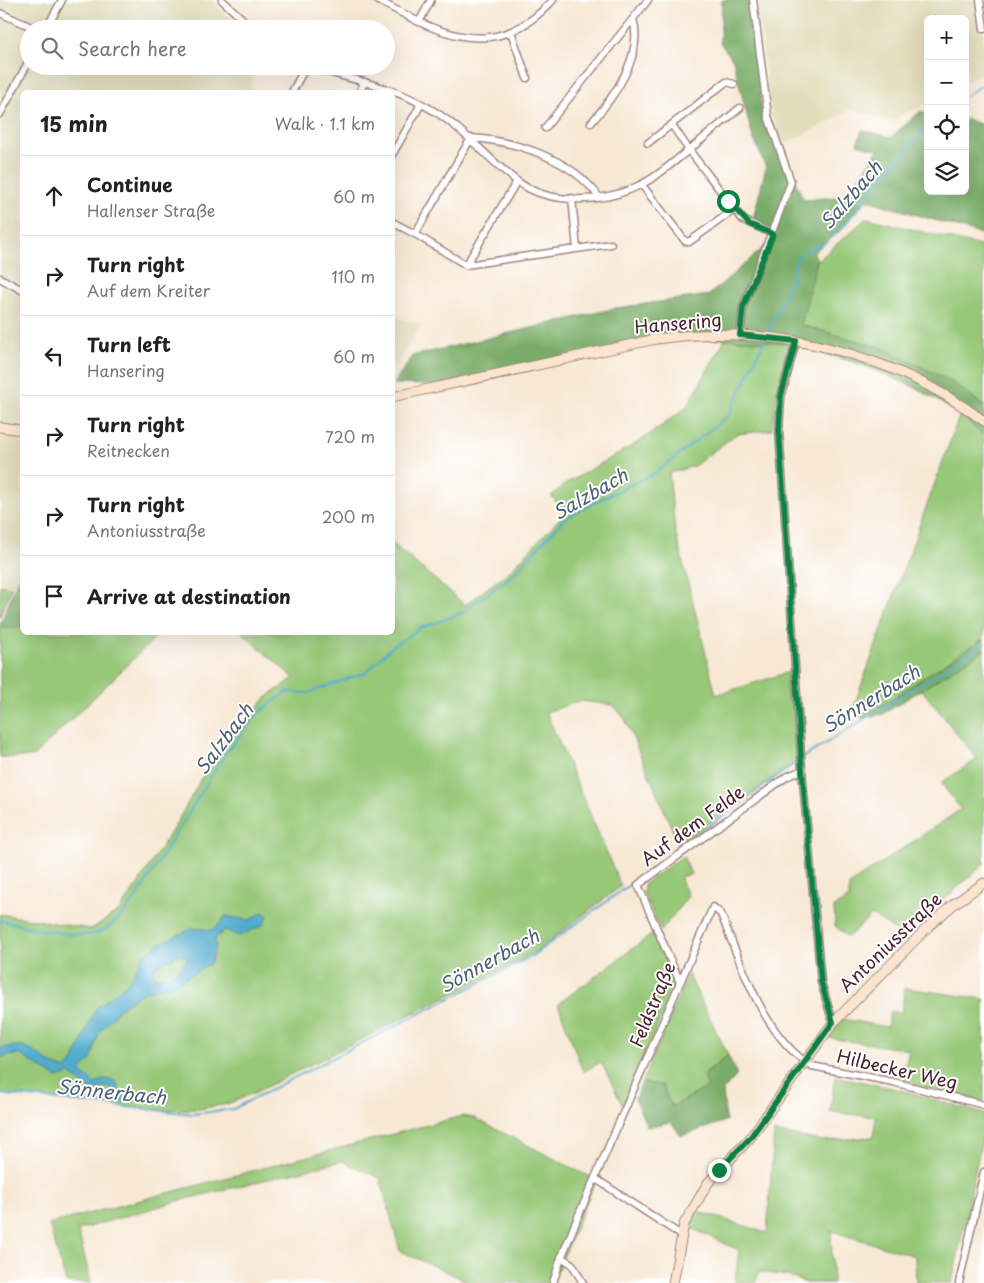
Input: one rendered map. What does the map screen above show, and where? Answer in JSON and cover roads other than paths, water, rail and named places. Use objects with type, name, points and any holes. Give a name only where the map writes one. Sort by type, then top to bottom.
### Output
[{"type":"street","points":[[51,20],[62,0]]},
{"type":"street","points":[[222,0],[244,20]]},
{"type":"street","points":[[377,0],[445,33],[482,39],[511,32],[535,18],[553,0]]},
{"type":"street","points":[[419,22],[431,0]]},
{"type":"street","points":[[545,128],[648,0]]},
{"type":"street","points":[[740,335],[743,307],[773,234],[791,182],[768,116],[753,0]]},
{"type":"street","points":[[980,0],[984,29]]},
{"type":"street","points":[[0,13],[20,22]]},
{"type":"street","points":[[591,123],[611,101],[625,72],[634,49],[636,31],[633,19]]},
{"type":"street","points":[[511,32],[528,78]]},
{"type":"street","points":[[0,114],[21,75]]},
{"type":"street","points":[[293,90],[302,75]]},
{"type":"street","points":[[340,75],[385,90]]},
{"type":"street","points":[[360,90],[365,82]]},
{"type":"street","points":[[648,143],[726,82],[734,84]]},
{"type":"street","points":[[395,94],[421,104],[471,138],[517,181],[547,195],[572,198],[599,197],[624,193],[642,185],[689,150],[740,108]]},
{"type":"street","points":[[395,150],[421,104]]},
{"type":"street","points":[[672,125],[735,209],[749,224],[773,234]]},
{"type":"street","points":[[471,138],[506,144],[547,156],[585,180],[599,197]]},
{"type":"street","points":[[415,234],[471,138]]},
{"type":"street","points":[[466,265],[517,181]]},
{"type":"street","points":[[642,185],[685,241],[690,242],[735,209]]},
{"type":"street","points":[[572,198],[576,249]]},
{"type":"street","points":[[395,224],[466,265],[611,244]]},
{"type":"street","points":[[0,278],[20,289]]},
{"type":"street","name":"Hansering","points":[[395,396],[656,339],[740,335],[796,341],[827,347],[888,366],[938,390],[984,420]]},
{"type":"street","points":[[796,341],[783,388],[779,413],[801,755],[821,982],[833,1022]]},
{"type":"street","points":[[0,427],[20,430]]},
{"type":"street","name":"Auf dem Felde","points":[[680,980],[638,885],[802,767]]},
{"type":"street","name":"Antoniusstraße","points":[[673,1283],[680,1235],[684,1224],[708,1183],[750,1138],[833,1022],[931,924],[954,904],[984,883]]},
{"type":"street","name":"Feldstraße","points":[[553,1283],[561,1257],[712,907],[721,914],[762,1010],[776,1031],[804,1062]]},
{"type":"street","name":"Hilbecker Weg","points":[[804,1062],[812,1066],[894,1082],[984,1106]]},
{"type":"street","points":[[959,1283],[984,1172]]},
{"type":"street","points":[[596,1179],[680,1235]]},
{"type":"street","points":[[561,1257],[572,1264],[583,1283]]},
{"type":"water","points":[[263,912],[268,916],[263,925],[239,936],[225,930],[215,938],[216,946],[210,964],[173,985],[144,992],[120,1008],[99,1033],[91,1060],[80,1071],[95,1084],[105,1079],[115,1081],[126,1102],[120,1102],[110,1086],[91,1090],[70,1074],[57,1078],[19,1054],[0,1057],[0,1048],[21,1047],[29,1049],[56,1066],[66,1069],[74,1060],[96,1008],[129,982],[143,956],[160,943],[193,928],[212,930],[221,923],[225,916],[250,920]],"holes":[[[180,954],[187,959],[173,973],[154,977],[154,967]]]},
{"type":"waterway","name":"Salzbach","points":[[969,93],[984,84]]},
{"type":"waterway","name":"Salzbach","points":[[769,331],[794,273],[797,258],[806,251],[825,243],[842,229],[860,204],[924,130]]},
{"type":"waterway","name":"Salzbach","points":[[0,920],[51,932],[79,935],[100,932],[111,925],[137,897],[225,754],[258,713],[287,692],[308,693],[367,672],[390,648],[420,628],[460,614],[514,574],[563,520],[591,504],[655,473],[729,415],[764,341]]},
{"type":"waterway","name":"Sönnerbach","points":[[804,757],[984,644]]},
{"type":"waterway","name":"Sönnerbach","points":[[0,1094],[193,1114],[233,1109],[532,956],[800,760]]}]
